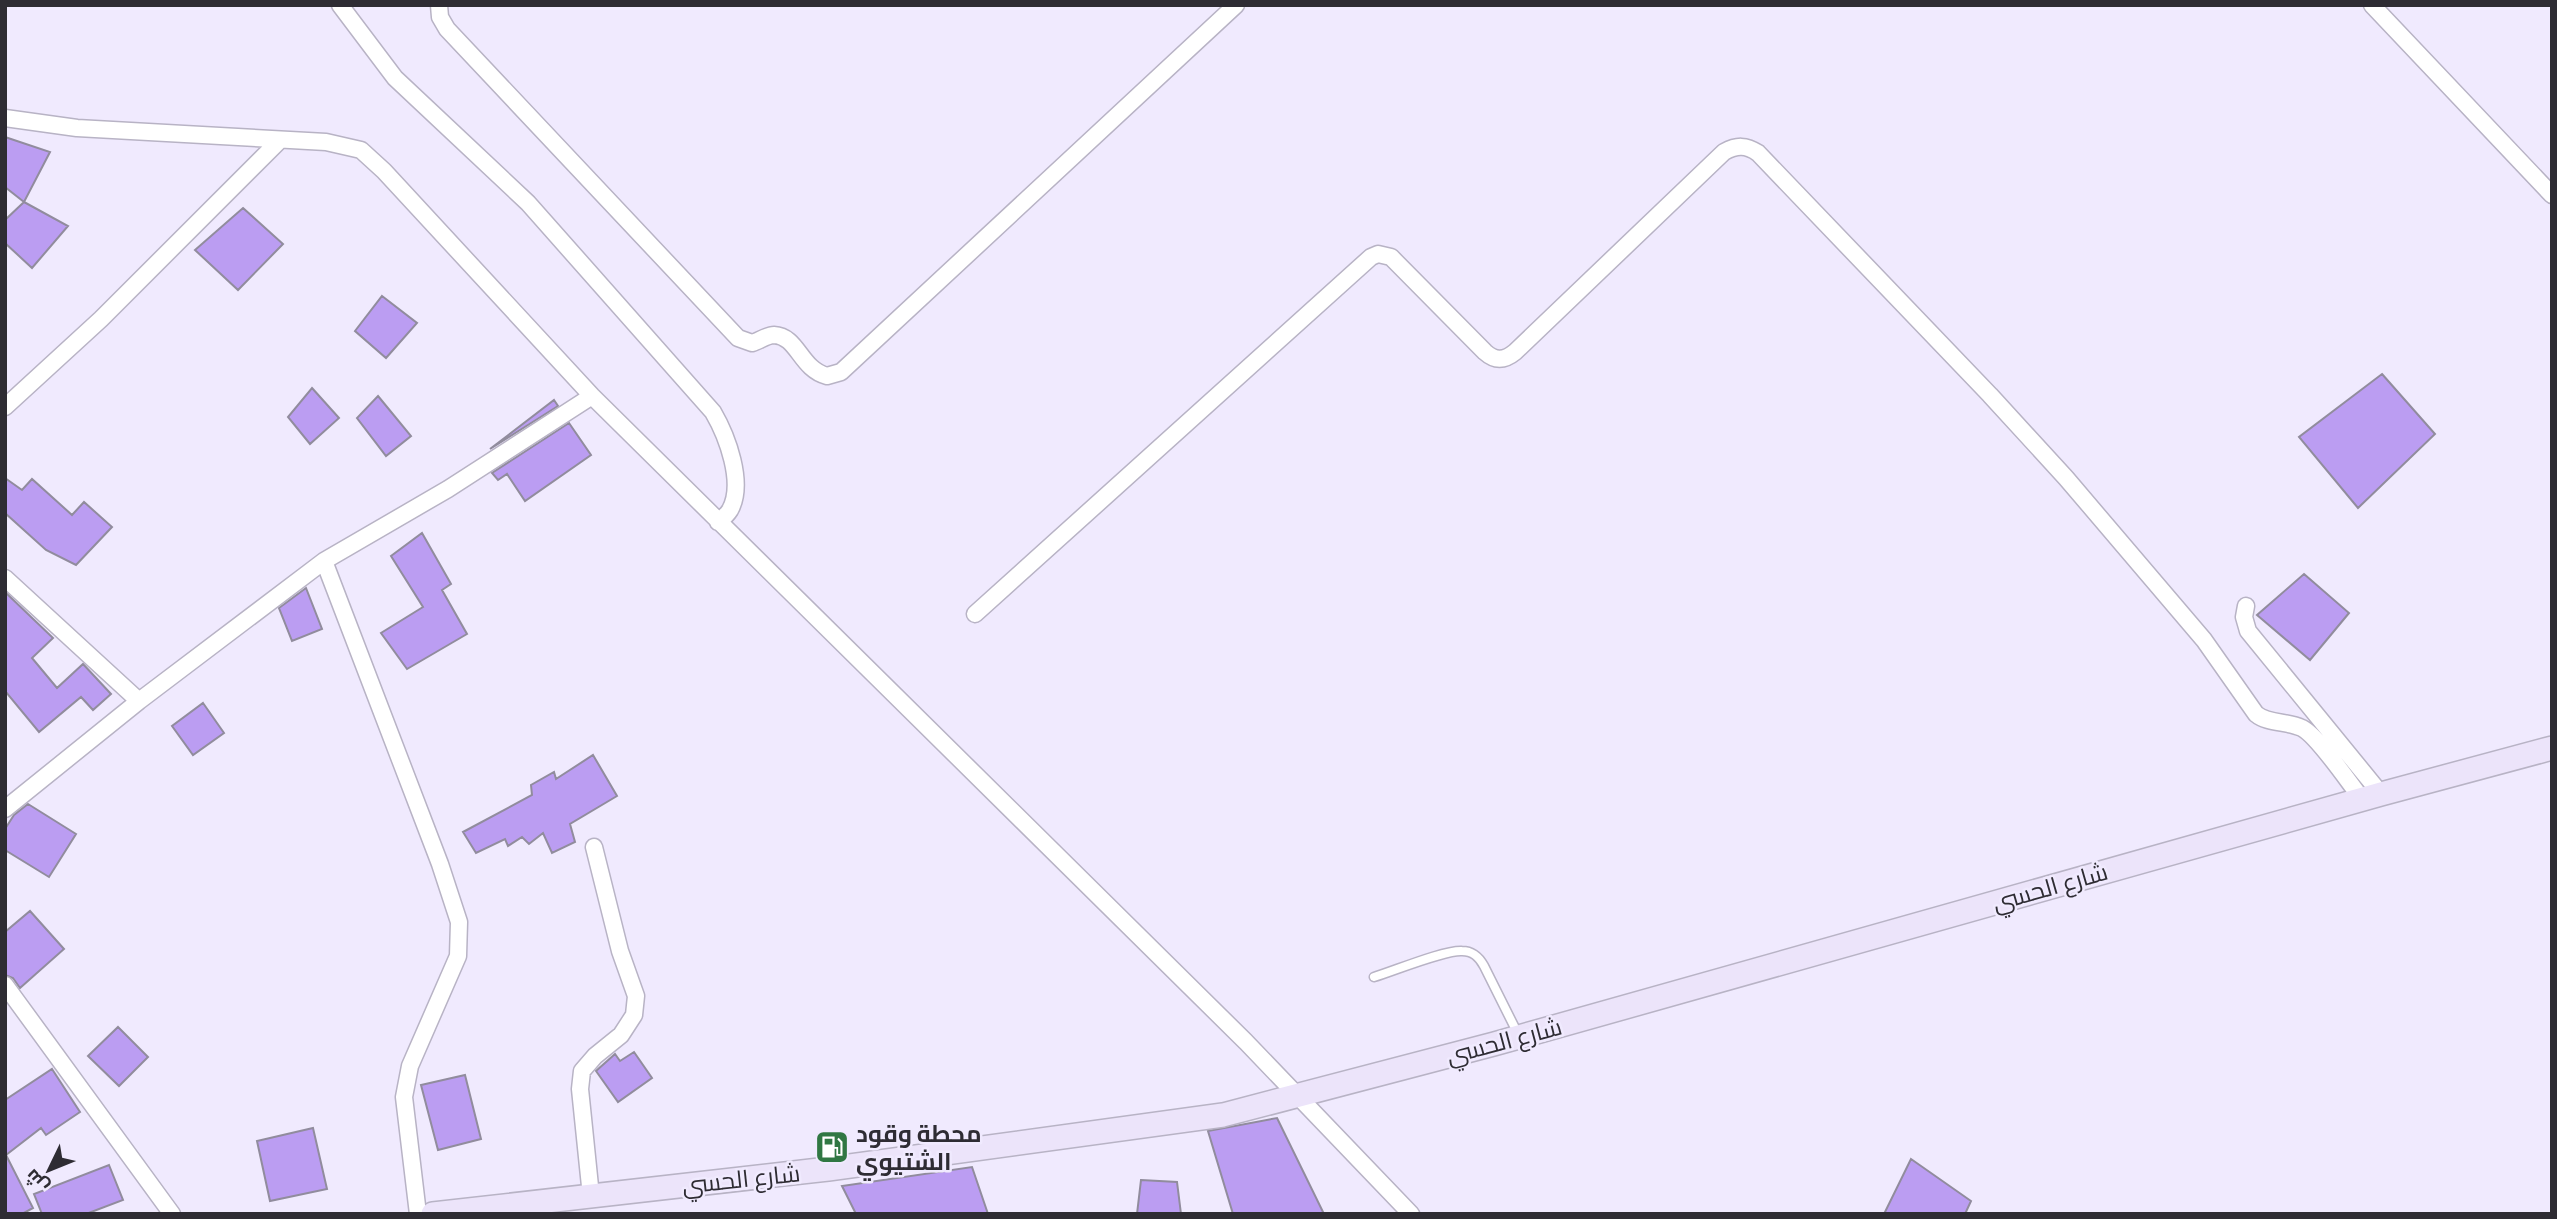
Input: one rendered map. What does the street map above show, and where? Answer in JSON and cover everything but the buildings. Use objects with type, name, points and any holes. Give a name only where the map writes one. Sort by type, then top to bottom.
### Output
[{"type":"street","points":[[340,5],[395,78],[528,203],[713,412],[726,434],[736,480],[730,511],[718,522]]},
{"type":"street","points":[[439,5],[440,17],[447,29],[738,338],[752,343],[768,336],[784,338],[799,352],[808,366],[827,376],[841,372],[1236,5]]},
{"type":"street","points":[[2372,5],[2552,195]]},
{"type":"street","points":[[5,118],[77,128],[327,142],[361,150],[384,171],[592,396],[1300,1095],[1411,1214]]},
{"type":"street","points":[[5,407],[101,319],[280,140]]},
{"type":"street","points":[[975,614],[1371,257],[1378,254],[1391,257],[1485,352],[1496,359],[1503,359],[1515,352],[1724,152],[1735,146],[1743,146],[1758,153],[2066,478],[2204,640],[2256,713],[2264,720],[2283,721],[2306,730],[2371,796]]},
{"type":"street","points":[[5,809],[139,701],[324,561],[448,489],[592,396]]},
{"type":"street","points":[[324,561],[440,864],[459,922],[458,956],[410,1066],[404,1097],[418,1214]]},
{"type":"street","points":[[5,578],[139,701]]},
{"type":"street","points":[[2246,606],[2244,617],[2248,631],[2371,796]]},
{"type":"street","name":"شارع الحسي","points":[[433,1214],[828,1169],[1223,1115],[1520,1037],[2371,796],[2552,748]]},
{"type":"street","points":[[591,1196],[580,1089],[582,1071],[595,1056],[621,1035],[634,1015],[636,996],[620,951],[594,847]]},
{"type":"street","points":[[5,985],[172,1214]]},
{"type":"lane","points":[[1374,977],[1454,952],[1472,953],[1485,965],[1520,1037]]},
{"type":"place","name":"محطة وقود الشتيوي","points":[[832,1147]]}]
